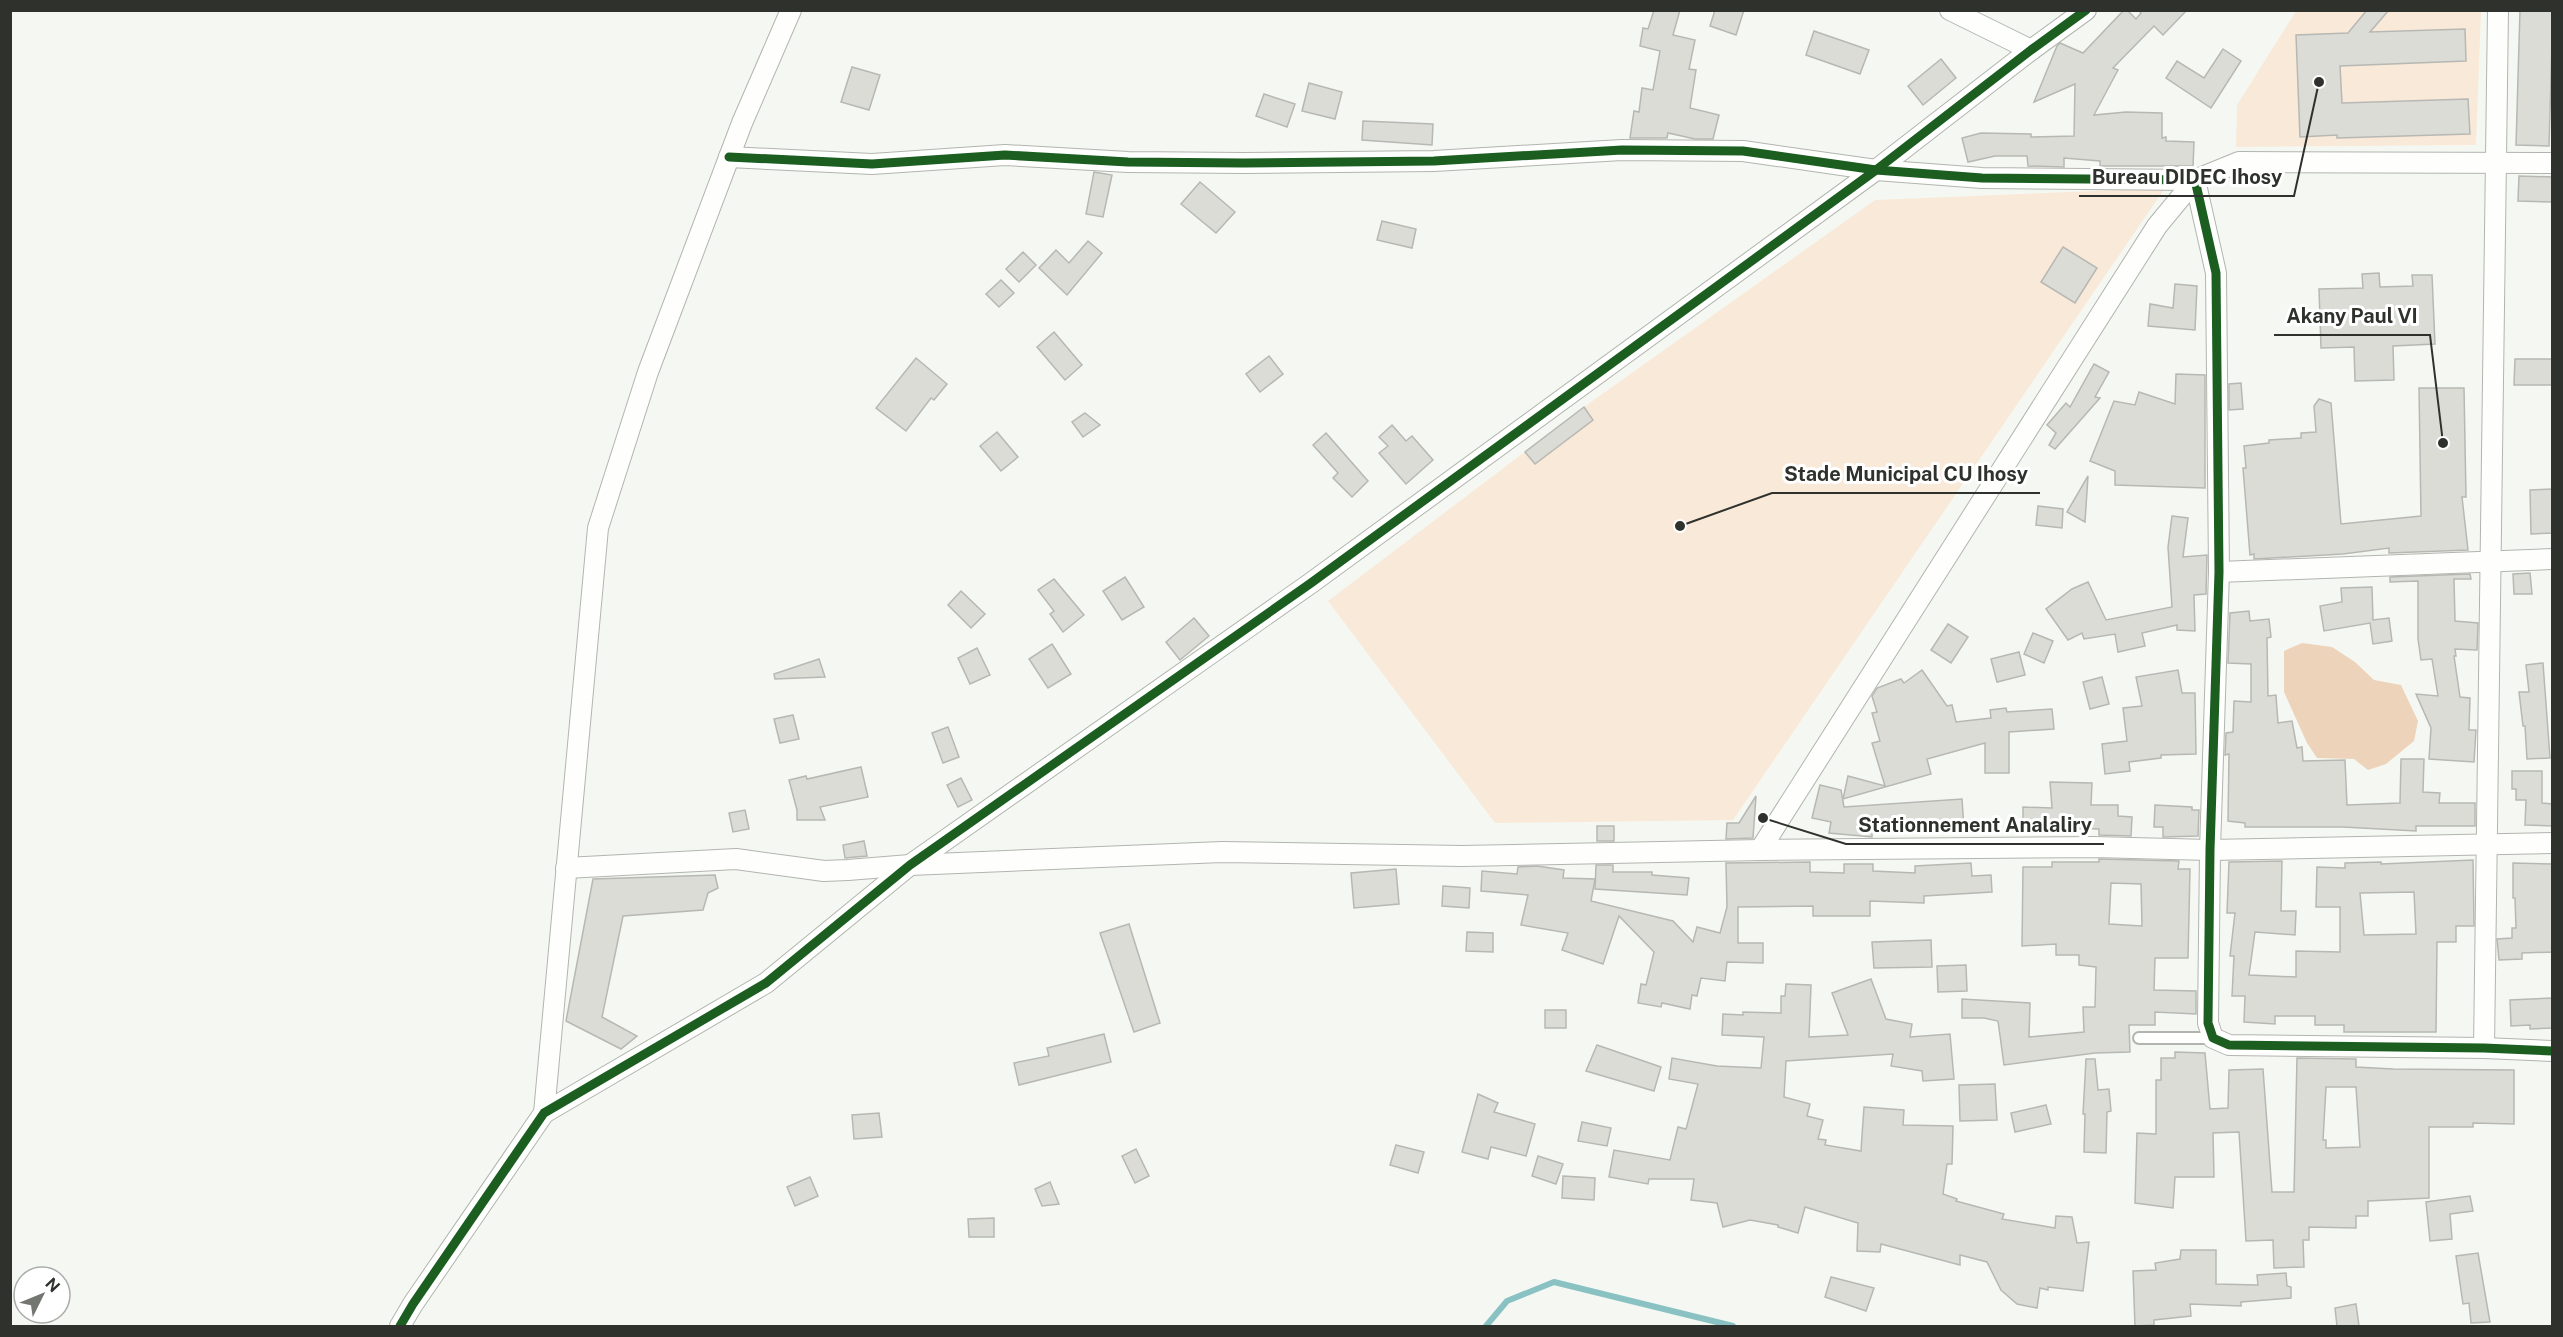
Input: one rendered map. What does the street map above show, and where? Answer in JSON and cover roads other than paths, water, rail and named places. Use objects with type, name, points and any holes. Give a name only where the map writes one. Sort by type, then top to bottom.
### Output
[{"type":"street","points":[[544,1113],[598,528],[648,372],[729,158],[791,10]]},
{"type":"street","points":[[1950,10],[2031,50]]},
{"type":"street","points":[[400,1326],[544,1113],[766,984],[910,865],[1320,576],[1876,170],[2086,10]]},
{"type":"street","points":[[2484,1048],[2498,10]]},
{"type":"street","points":[[729,158],[872,164],[1005,155],[1128,162],[1434,161],[1622,150],[1743,151],[1876,170],[1982,178],[2195,180],[2240,162],[2553,163]]},
{"type":"street","points":[[2195,180],[2216,273],[2219,572],[2210,850],[2208,1023],[2213,1038],[2229,1045],[2553,1051]]},
{"type":"street","points":[[1760,850],[2157,226],[2195,180]]},
{"type":"street","points":[[2219,572],[2553,558]]},
{"type":"street","points":[[566,868],[736,859],[824,870],[1222,852],[1462,856],[2094,847],[2210,850],[2553,843]]},
{"type":"lane","points":[[2139,1038],[2213,1038]]},
{"type":"waterway","points":[[1486,1326],[1507,1301],[1554,1282],[1733,1326]]},
{"type":"place","name":"Bureau DIDEC Ihosy","points":[[2319,82]]},
{"type":"place","name":"Akany Paul VI","points":[[2443,443]]},
{"type":"place","name":"Stade Municipal CU Ihosy","points":[[1680,526]]},
{"type":"place","name":"Stationnement Analaliry","points":[[1763,818]]}]
